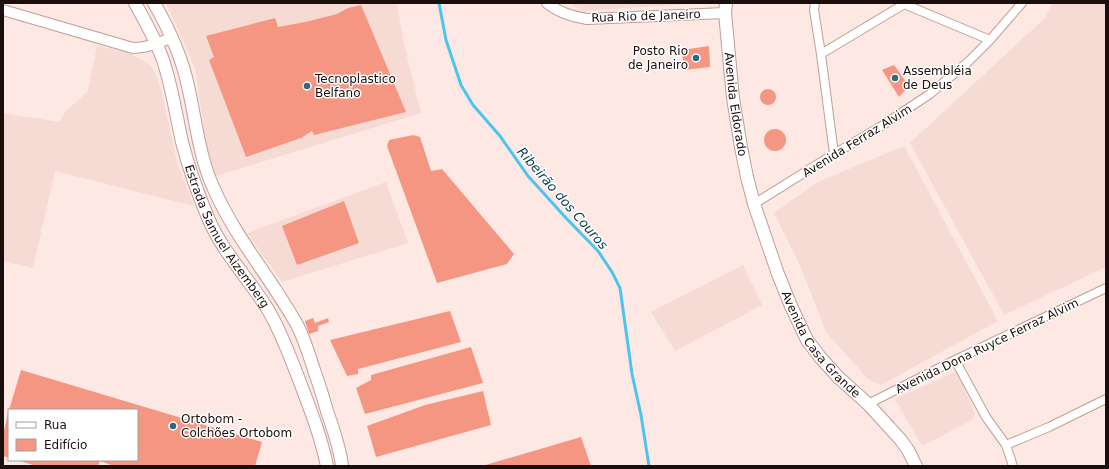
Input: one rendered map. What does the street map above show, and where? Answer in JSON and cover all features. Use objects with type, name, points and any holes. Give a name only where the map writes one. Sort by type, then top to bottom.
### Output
[{"type":"main road","name":"Estrada Samuel Aizemberg","points":[[135,3],[157,44],[168,75],[186,156],[198,193],[210,222],[225,250],[259,296],[274,320],[308,404],[323,451],[326,466]]},
{"type":"main road","name":"Estrada Samuel Aizemberg","points":[[154,3],[179,56],[185,74],[208,176],[230,220],[297,324],[333,427],[342,466]]},
{"type":"main road","name":"Avenida Eldorado","points":[[726,8],[733,98],[741,147],[754,204]]},
{"type":"main road","name":"Avenida Casa Grande","points":[[754,204],[790,306],[803,331],[820,357],[838,377],[868,404],[908,450],[916,466]]},
{"type":"street","name":"Rua Rio de Janeiro","points":[[547,3],[555,9],[570,15],[587,18],[726,8]]},
{"type":"street","points":[[815,3],[814,10],[834,154]]},
{"type":"street","name":"Avenida Ferraz Alvim","points":[[754,204],[880,127],[930,94],[969,61],[990,40],[1022,3]]},
{"type":"street","points":[[821,54],[905,4],[990,40]]},
{"type":"street","points":[[3,10],[133,48],[144,48],[171,38]]},
{"type":"street","name":"Avenida Dona Ruyce Ferraz Alvim","points":[[868,404],[955,360],[1106,288]]},
{"type":"street","points":[[955,360],[986,417],[1006,445],[1013,466]]},
{"type":"street","points":[[1006,445],[1049,427],[1106,400]]},
{"type":"shaded area","name":"Tecnoplastico Belfano","points":[[166,3],[397,3],[403,40],[421,113],[216,176],[206,144],[195,68]]},
{"type":"shaded area","points":[[570,3],[707,3],[582,11]]},
{"type":"shaded area","points":[[1052,3],[1106,3],[1106,267],[1004,315],[910,143],[1046,17]]},
{"type":"shaded area","points":[[97,46],[128,52],[151,66],[155,72],[162,93],[177,162],[194,206],[55,171],[33,268],[3,261],[3,113],[59,122],[66,111],[88,91]]},
{"type":"shaded area","points":[[904,146],[998,321],[881,385],[868,379],[826,332],[800,265],[774,213],[818,182]]},
{"type":"shaded area","points":[[386,182],[408,243],[282,282],[247,233]]},
{"type":"shaded area","points":[[743,265],[762,305],[675,351],[651,312]]},
{"type":"shaded area","points":[[957,371],[975,414],[972,420],[922,446],[895,399]]},
{"type":"building","name":"Tecnoplastico Belfano","points":[[361,5],[406,112],[314,135],[312,131],[301,138],[246,157],[209,60],[214,57],[206,36],[275,18],[278,27],[305,22],[337,14],[348,8]]},
{"type":"building","name":"Posto Rio de Janeiro","points":[[709,46],[710,67],[684,70],[682,50]]},
{"type":"building","name":"Assembléia de Deus","points":[[894,65],[909,86],[899,97],[882,70]]},
{"type":"building","points":[[768,89],[774,91],[776,97],[774,103],[768,105],[762,103],[760,97],[762,91]]},
{"type":"building","points":[[775,129],[779,130],[785,136],[785,144],[779,150],[775,151],[771,150],[765,144],[764,140],[765,136],[771,130]]},
{"type":"building","points":[[413,135],[420,137],[431,171],[442,169],[514,254],[507,264],[437,283],[387,146],[389,140]]},
{"type":"building","points":[[344,201],[359,243],[297,265],[282,226]]},
{"type":"building","points":[[450,311],[461,342],[358,369],[358,374],[347,376],[330,340]]},
{"type":"building","points":[[313,318],[315,323],[328,318],[329,322],[318,326],[318,331],[309,334],[305,321]]},
{"type":"building","points":[[471,347],[483,383],[365,414],[356,388],[371,380],[371,375]]},
{"type":"building","name":"Ortobom - Colchões Ortobom","points":[[21,370],[262,442],[255,466],[114,466],[100,461],[138,461],[138,409],[9,409]]},
{"type":"building","points":[[483,391],[491,425],[376,457],[367,426],[425,405]]},
{"type":"building","points":[[8,413],[8,458],[3,456],[3,435]]},
{"type":"building","points":[[581,437],[591,466],[482,466]]},
{"type":"building","name":"Ortobom - Colchões Ortobom","points":[[20,461],[100,461],[98,466],[36,466]]},
{"type":"waterway","name":"Ribeirão dos Couros","points":[[439,3],[446,40],[461,85],[473,105],[500,136],[528,176],[598,251],[612,272],[620,288],[632,374],[641,415],[649,466]]},
{"type":"place","name":"Posto Rio de Janeiro","points":[[696,58]]},
{"type":"place","name":"Assembléia de Deus","points":[[895,78]]},
{"type":"place","name":"Tecnoplastico Belfano","points":[[307,86]]},
{"type":"place","name":"Ortobom - Colchões Ortobom","points":[[173,426]]}]
